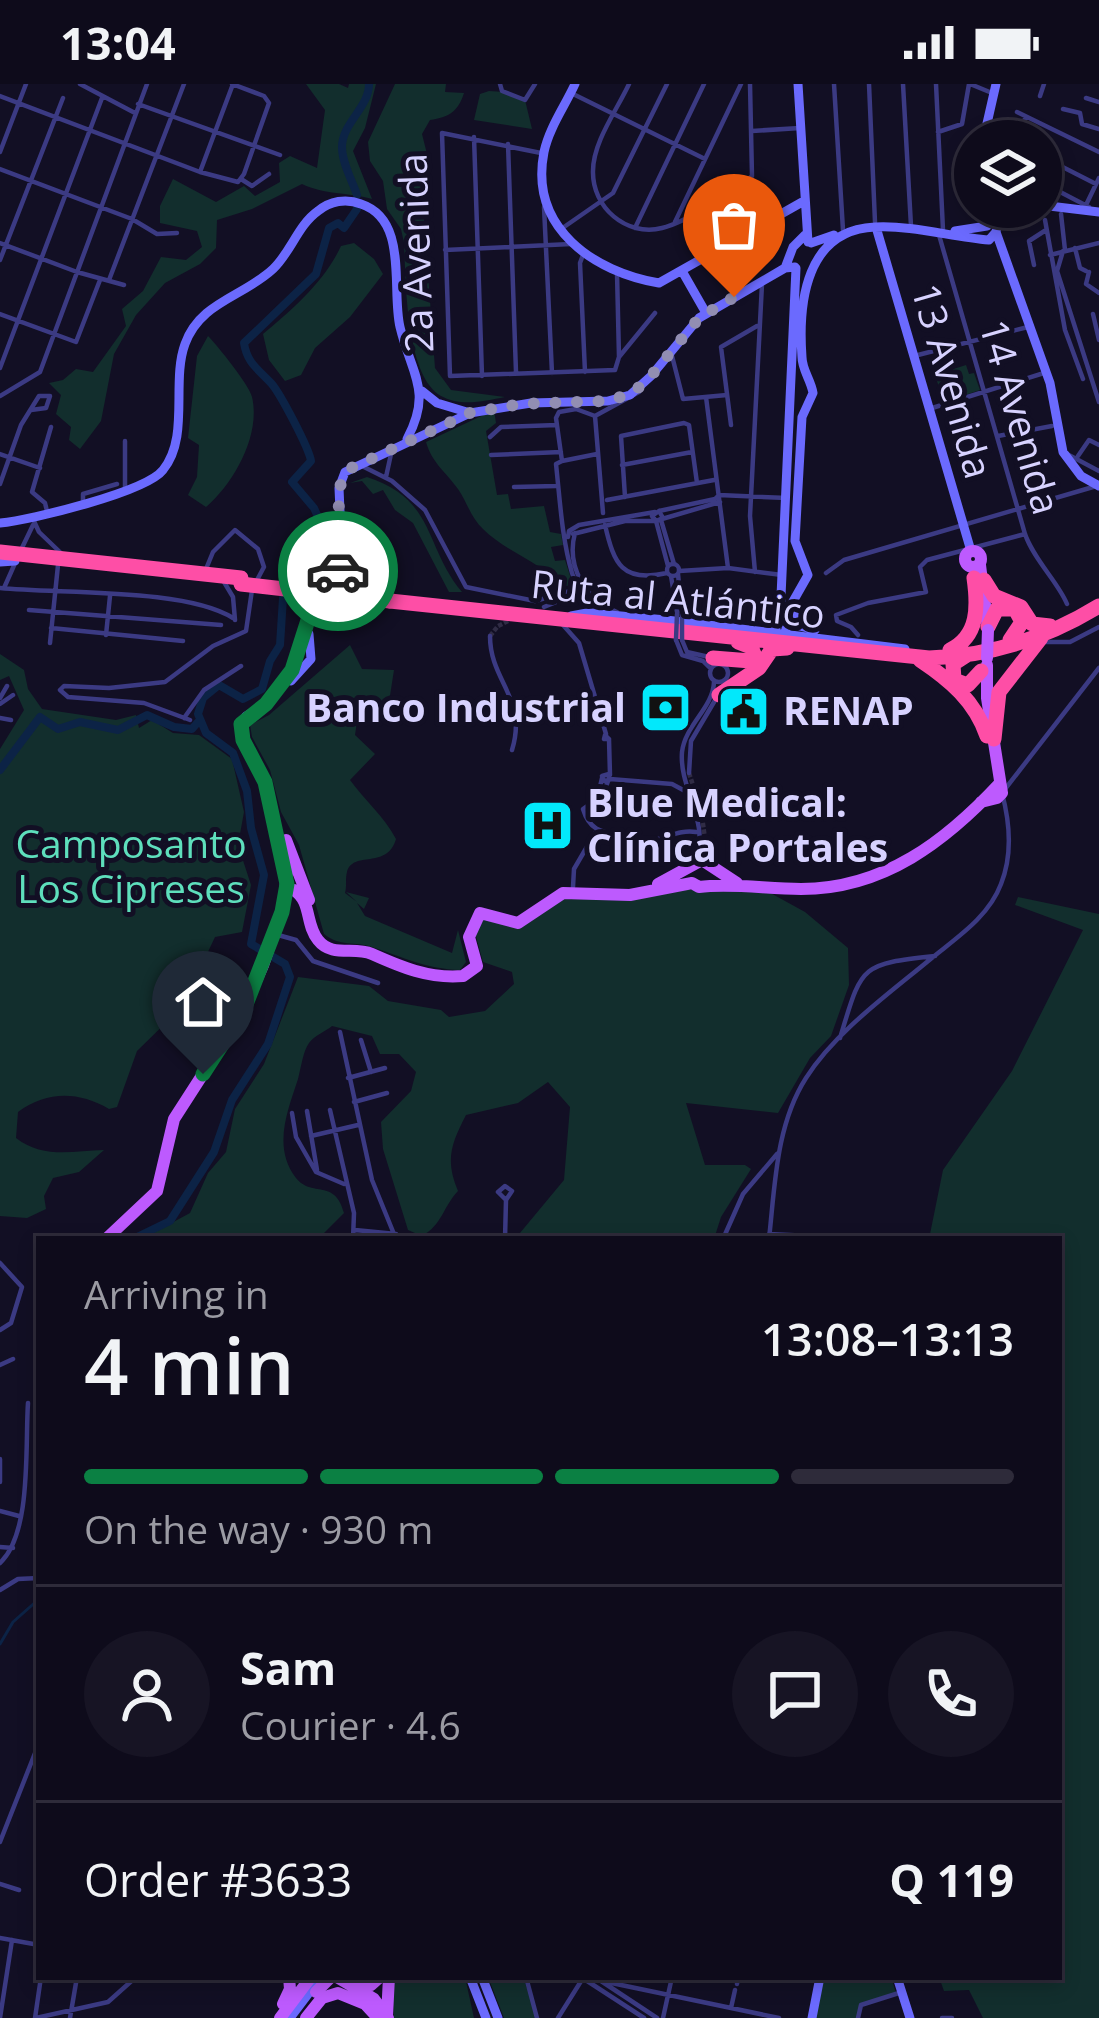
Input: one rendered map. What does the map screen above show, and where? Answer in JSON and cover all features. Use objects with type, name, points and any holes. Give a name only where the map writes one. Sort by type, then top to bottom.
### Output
[{"type":"highway","points":[[10,558],[204,574],[235,581]]},
{"type":"highway","points":[[61,561],[235,581]]},
{"type":"highway","points":[[977,572],[994,596],[1021,607],[1032,624],[1053,629],[999,692],[990,738]]},
{"type":"highway","points":[[950,650],[967,639],[974,626],[977,572]]},
{"type":"highway","name":"Ruta al Atlántico","points":[[235,581],[547,613],[724,638],[785,638],[983,660],[1099,603]]},
{"type":"highway","name":"Ruta al Atlántico","points":[[390,598],[575,608],[685,636]]},
{"type":"highway","points":[[986,629],[997,609],[1015,609],[1022,622],[1010,640]]},
{"type":"highway","name":"Ruta al Atlántico","points":[[842,645],[915,654],[1053,629]]},
{"type":"highway","points":[[720,673],[747,663],[754,654],[752,647],[724,638]]},
{"type":"highway","points":[[720,673],[759,668],[785,638]]},
{"type":"highway","points":[[915,654],[965,696],[990,738]]},
{"type":"main road","points":[[798,84],[807,240],[819,256]]},
{"type":"main road","points":[[573,88],[544,153],[543,175],[546,201],[559,230],[582,260],[659,283],[804,201]]},
{"type":"main road","points":[[987,120],[994,89]]},
{"type":"main road","points":[[0,524],[33,522],[121,487],[151,481],[170,459],[182,354],[198,320],[271,271],[319,210],[334,202],[353,202],[376,212],[392,240],[400,330],[422,391],[442,405],[472,412]]},
{"type":"main road","points":[[1062,207],[1094,209]]},
{"type":"main road","points":[[785,638],[779,622],[787,498],[791,250],[807,240],[875,224],[941,232],[980,228]]},
{"type":"main road","points":[[782,577],[791,588],[799,586],[804,574],[795,542],[802,418],[813,393],[802,360],[805,286],[819,256],[840,237],[875,224],[993,236]]},
{"type":"main road","name":"13 Avenida","points":[[875,224],[970,550]]},
{"type":"main road","points":[[986,228],[1000,249],[1046,373],[1063,452],[1074,470],[1097,486]]},
{"type":"main road","points":[[993,236],[996,228]]},
{"type":"main road","points":[[750,887],[702,860],[639,890],[572,886],[546,893],[517,921],[485,908],[476,910],[464,939],[472,964],[454,973],[406,965],[369,948],[328,943],[286,866],[265,782],[243,740],[241,726],[279,689],[298,656],[308,620],[338,572],[344,479],[360,465],[472,412],[520,404],[608,401],[638,389],[706,313],[792,266],[811,269]]},
{"type":"main road","points":[[682,272],[706,313]]},
{"type":"main road","points":[[360,465],[405,445],[422,391]]},
{"type":"main road","points":[[344,479],[343,574],[312,623],[311,659],[272,705],[245,727],[266,772],[316,937],[329,948],[365,952],[407,970],[454,977],[477,966],[469,940],[480,913],[514,924],[563,892],[636,894],[692,883],[820,888],[879,874],[930,848],[980,802],[997,798],[1000,783],[990,738],[983,660],[986,629],[977,572],[980,555],[970,550]]},
{"type":"main road","points":[[785,638],[788,612],[808,575],[799,555]]},
{"type":"main road","points":[[797,594],[794,617],[800,628],[858,635],[890,645]]},
{"type":"main road","name":"Ruta al Atlántico","points":[[575,608],[785,638],[890,645],[915,654]]},
{"type":"main road","points":[[298,656],[311,659]]},
{"type":"main road","points":[[692,883],[694,861]]},
{"type":"main road","points":[[707,886],[713,880],[710,862]]},
{"type":"main road","points":[[274,943],[284,904],[286,866]]},
{"type":"main road","points":[[113,1236],[157,1191],[172,1122],[240,1018],[298,888]]},
{"type":"main road","points":[[277,2018],[290,1992],[289,1980]]},
{"type":"main road","points":[[338,1980],[374,2000],[387,2018]]},
{"type":"main road","points":[[346,1980],[368,1985],[378,1980]]},
{"type":"main road","points":[[384,1980],[387,2018]]},
{"type":"main road","points":[[471,1980],[486,2018]]},
{"type":"main road","points":[[483,1980],[498,2018]]},
{"type":"main road","points":[[809,2018],[816,1980]]},
{"type":"main road","points":[[895,1980],[907,2018]]},
{"type":"main road","points":[[277,2018],[313,1986]]},
{"type":"main road","points":[[298,2018],[313,1986]]},
{"type":"main road","points":[[298,2018],[322,1998],[338,1993],[365,2004],[378,2018]]},
{"type":"street","points":[[0,152],[26,84]]},
{"type":"street","points":[[80,84],[135,113]]},
{"type":"street","points":[[0,396],[38,374],[147,84]]},
{"type":"street","points":[[109,280],[184,84]]},
{"type":"street","points":[[200,172],[232,84],[268,99],[269,108],[239,181]]},
{"type":"street","points":[[501,87],[525,100],[535,84]]},
{"type":"street","points":[[629,84],[592,169],[600,203],[613,217],[635,228],[662,228],[752,176],[750,84]]},
{"type":"street","points":[[559,230],[613,193],[667,84]]},
{"type":"street","points":[[635,228],[704,84]]},
{"type":"street","points":[[675,222],[741,84]]},
{"type":"street","points":[[834,84],[843,230]]},
{"type":"street","name":"13 Avenida","points":[[869,84],[875,224]]},
{"type":"street","points":[[903,84],[911,226]]},
{"type":"street","name":"14 Avenida","points":[[936,84],[941,232],[1030,549],[1063,591],[1067,604]]},
{"type":"street","points":[[938,132],[962,124],[969,84],[994,89]]},
{"type":"street","points":[[1040,96],[1043,84]]},
{"type":"street","points":[[573,88],[614,115],[705,160]]},
{"type":"street","points":[[0,96],[200,172],[252,186],[269,174]]},
{"type":"street","points":[[0,260],[63,98]]},
{"type":"street","points":[[0,368],[102,98]]},
{"type":"street","points":[[734,98],[751,101]]},
{"type":"street","points":[[1086,98],[1099,102]]},
{"type":"street","points":[[138,104],[280,155]]},
{"type":"street","points":[[1064,109],[1080,113],[1082,124],[1099,129]]},
{"type":"street","points":[[1017,112],[1099,152]]},
{"type":"street","points":[[752,131],[800,128]]},
{"type":"street","name":"2a Avenida","points":[[474,137],[448,132],[441,136],[453,377],[482,376]]},
{"type":"street","points":[[544,153],[474,137],[482,376],[615,370],[619,357],[617,273]]},
{"type":"street","points":[[508,144],[516,374]]},
{"type":"street","points":[[1062,167],[1097,181],[1094,209],[1062,193]]},
{"type":"street","points":[[0,170],[132,219],[157,233],[177,233]]},
{"type":"street","points":[[686,200],[700,208],[725,247]]},
{"type":"street","points":[[546,201],[551,373]]},
{"type":"street","points":[[1062,228],[1064,250],[1058,271],[1099,402]]},
{"type":"street","points":[[1034,265],[1029,241],[1046,230],[1065,330],[1083,379]]},
{"type":"street","points":[[3,244],[124,285]]},
{"type":"street","points":[[445,250],[571,244]]},
{"type":"street","points":[[1050,255],[1099,244]]},
{"type":"street","points":[[1075,248],[1080,268],[1099,274]]},
{"type":"street","points":[[582,260],[585,372]]},
{"type":"street","points":[[1087,272],[1086,284],[1099,293]]},
{"type":"street","points":[[0,314],[76,341],[100,280]]},
{"type":"street","points":[[755,572],[751,496],[762,281]]},
{"type":"street","points":[[619,357],[656,313]]},
{"type":"street","points":[[1097,314],[1099,340]]},
{"type":"street","points":[[731,425],[721,347],[760,325]]},
{"type":"street","points":[[914,356],[1028,327]]},
{"type":"street","points":[[671,352],[683,399],[727,395]]},
{"type":"street","points":[[929,410],[1046,373]]},
{"type":"street","points":[[562,461],[557,415],[576,409],[595,416],[632,399],[638,389]]},
{"type":"street","points":[[706,398],[728,568]]},
{"type":"street","points":[[0,484],[31,410]]},
{"type":"street","points":[[595,416],[603,514]]},
{"type":"street","points":[[625,497],[620,436],[687,423],[697,483]]},
{"type":"street","points":[[490,437],[501,428],[557,425]]},
{"type":"street","points":[[48,515],[45,502],[32,494],[51,427]]},
{"type":"street","points":[[998,436],[1052,427]]},
{"type":"street","points":[[1077,458],[1089,440],[1099,445]]},
{"type":"street","points":[[121,487],[125,441]]},
{"type":"street","points":[[491,454],[561,452]]},
{"type":"street","points":[[622,465],[692,452]]},
{"type":"street","points":[[1063,452],[1098,468]]},
{"type":"street","points":[[572,886],[574,869],[596,830],[606,778],[607,738],[575,636],[547,613],[566,598],[575,608],[596,614],[597,606],[575,582],[556,464],[598,453]]},
{"type":"street","points":[[0,454],[40,468]]},
{"type":"street","points":[[386,478],[391,454]]},
{"type":"street","points":[[360,465],[386,478],[425,510],[466,587],[535,601],[571,591],[575,608]]},
{"type":"street","points":[[607,500],[716,480]]},
{"type":"street","points":[[514,487],[559,486]]},
{"type":"street","points":[[826,573],[844,560],[1097,486]]},
{"type":"street","points":[[568,537],[579,525],[719,499],[787,498]]},
{"type":"street","points":[[568,537],[624,519],[659,520],[719,499]]},
{"type":"street","points":[[657,512],[687,652],[720,673]]},
{"type":"street","points":[[50,643],[55,594],[61,561],[33,522],[10,558],[2,588],[55,594],[196,602],[234,619],[235,581]]},
{"type":"street","points":[[605,525],[611,553],[623,569],[641,577],[728,568],[782,577]]},
{"type":"street","points":[[204,574],[213,552],[232,530],[258,549],[264,567],[251,594],[250,626],[241,636],[213,646],[165,682],[110,688],[64,686],[60,690],[68,697],[155,706],[187,719],[204,690],[241,666]]},
{"type":"street","points":[[575,532],[572,552],[583,586],[607,608],[634,617]]},
{"type":"street","points":[[858,635],[837,621],[836,615],[868,602],[922,594],[926,588],[922,563],[1025,534]]},
{"type":"street","points":[[106,635],[110,596]]},
{"type":"street","points":[[29,610],[220,625]]},
{"type":"street","points":[[1053,629],[1070,642],[1099,627]]},
{"type":"street","points":[[51,628],[182,641]]},
{"type":"street","points":[[490,636],[494,662],[514,703],[517,731],[512,750]]},
{"type":"street","points":[[685,636],[682,656],[704,661],[720,673]]},
{"type":"street","points":[[769,1236],[779,1151],[803,1082],[839,1040],[983,914],[1001,884],[1010,840],[1000,783],[1099,668]]},
{"type":"street","points":[[689,773],[691,741],[720,673]]},
{"type":"street","points":[[694,861],[699,834],[682,768],[684,744],[720,673]]},
{"type":"street","points":[[0,701],[7,686]]},
{"type":"street","points":[[0,701],[13,695]]},
{"type":"street","points":[[0,718],[11,719]]},
{"type":"street","points":[[606,778],[672,784],[689,795]]},
{"type":"street","points":[[606,778],[597,800],[583,809],[596,830],[648,841],[690,830],[699,834]]},
{"type":"street","points":[[590,804],[597,813]]},
{"type":"street","points":[[588,820],[597,813]]},
{"type":"street","points":[[592,841],[607,835]]},
{"type":"street","points":[[706,847],[710,862]]},
{"type":"street","points":[[274,943],[296,940],[313,961],[378,983]]},
{"type":"street","points":[[839,1040],[856,986],[869,969],[885,962],[935,956]]},
{"type":"street","points":[[340,1032],[372,1180],[396,1236]]},
{"type":"street","points":[[361,1040],[371,1072]]},
{"type":"street","points":[[348,1078],[385,1068]]},
{"type":"street","points":[[353,1102],[387,1093]]},
{"type":"street","points":[[330,1110],[354,1236]]},
{"type":"street","points":[[307,1111],[316,1172]]},
{"type":"street","points":[[292,1113],[296,1137],[316,1172],[347,1186]]},
{"type":"street","points":[[311,1136],[358,1124]]},
{"type":"street","points":[[725,1236],[742,1194],[779,1151]]},
{"type":"street","points":[[505,1236],[506,1199]]},
{"type":"street","points":[[355,1230],[390,1236]]},
{"type":"street","points":[[0,1263],[22,1287],[11,1323],[0,1330]]},
{"type":"street","points":[[0,1365],[13,1359]]},
{"type":"street","points":[[0,1563],[13,1548],[20,1516],[28,1403]]},
{"type":"street","points":[[0,1459],[0,1482]]},
{"type":"street","points":[[0,1511],[20,1516]]},
{"type":"street","points":[[0,1547],[13,1548]]},
{"type":"street","points":[[0,1590],[18,1579],[36,1578]]},
{"type":"street","points":[[0,1842],[36,1751]]},
{"type":"street","points":[[0,1884],[19,1890]]},
{"type":"street","points":[[0,1938],[36,1944]]},
{"type":"street","points":[[0,2018],[11,1940]]},
{"type":"street","points":[[41,1980],[36,2018],[71,2014],[108,2002],[133,1980]]},
{"type":"street","points":[[71,2014],[77,1980]]},
{"type":"street","points":[[527,1980],[537,2018]]},
{"type":"street","points":[[558,2018],[581,1980]]},
{"type":"street","points":[[585,1980],[644,2018]]},
{"type":"street","points":[[600,1980],[660,2018],[671,1980]]},
{"type":"street","points":[[602,1980],[779,2018]]},
{"type":"street","points":[[731,2008],[737,1984]]},
{"type":"street","points":[[858,2018],[858,2009],[899,1993]]},
{"type":"street","points":[[942,2018],[951,2018]]},
{"type":"green space","points":[[306,84],[348,88],[349,84],[376,84],[365,128],[353,151],[372,199],[302,184],[217,220],[216,248],[200,264],[165,283],[136,315],[114,354],[101,421],[80,449],[69,440],[71,427],[56,414],[61,395],[49,383],[63,380],[76,369],[93,372],[126,326],[122,309],[143,291],[161,257],[186,260],[202,247],[197,231],[160,223],[160,206],[173,179],[216,202],[244,186],[255,196],[280,182],[279,163],[290,156],[317,168],[325,110]]},
{"type":"green space","points":[[395,84],[446,84],[445,92],[464,93],[452,112],[430,120],[422,134],[427,154],[414,164],[420,181],[427,185],[423,206],[435,368],[451,390],[505,397],[473,402],[449,399],[429,385],[420,368],[410,326],[401,229],[387,209],[383,181],[370,161],[368,142]]},
{"type":"green space","points":[[489,91],[525,100],[532,129],[474,120],[480,94]]},
{"type":"green space","points":[[354,243],[374,259],[383,274],[350,317],[315,348],[301,375],[285,381],[269,360],[263,334],[317,283],[341,246]]},
{"type":"green space","points":[[208,336],[246,384],[254,412],[243,457],[206,507],[188,495],[197,477],[199,445],[188,438],[197,356]]},
{"type":"green space","points":[[966,365],[980,390],[944,402],[935,375]]},
{"type":"green space","points":[[494,410],[496,423],[486,431],[497,495],[508,494],[511,509],[544,506],[550,532],[561,534],[563,545],[551,547],[555,561],[565,560],[573,585],[553,588],[554,578],[483,529],[429,449],[426,442]]},
{"type":"green space","points":[[367,477],[389,486],[417,511],[462,592],[449,592],[413,523],[395,510],[383,490],[373,494],[362,481],[350,483]]},
{"type":"green space","points":[[350,645],[362,669],[394,670],[389,702],[360,702],[355,735],[375,754],[350,780],[396,839],[385,854],[350,866],[345,893],[357,902],[346,892],[369,898],[364,909],[357,903],[365,916],[452,953],[458,930],[466,962],[460,970],[425,965],[324,934],[299,845],[252,737],[250,725],[269,715]]},
{"type":"green space","name":"Camposanto Los Cipreses","points":[[0,654],[24,670],[28,689],[42,709],[116,720],[136,715],[139,728],[152,720],[173,733],[199,735],[232,759],[244,812],[238,845],[251,885],[242,932],[215,937],[182,1007],[137,1051],[117,1107],[63,1096],[40,1100],[18,1112],[16,1138],[26,1145],[58,1152],[104,1150],[79,1172],[53,1178],[44,1196],[46,1209],[27,1218],[0,1216],[0,749],[24,710],[9,676],[0,680]]},
{"type":"green space","points":[[641,890],[765,890],[805,912],[848,948],[849,985],[831,1036],[810,1058],[778,1113],[686,1103],[705,1165],[751,1169],[721,1217],[715,1236],[517,1236],[564,1180],[570,1107],[548,1082],[518,1103],[466,1115],[452,1152],[458,1191],[429,1232],[422,1236],[408,1230],[383,1149],[381,1122],[411,1091],[416,1072],[399,1054],[380,1054],[372,1036],[332,1026],[305,1050],[283,1141],[296,1178],[335,1196],[344,1213],[321,1236],[148,1236],[190,1213],[208,1173],[226,1152],[235,1109],[264,1064],[298,977],[369,986],[388,1001],[441,1010],[449,1017],[485,1011],[514,984],[512,972],[483,962],[475,933],[485,917],[519,925],[567,896]]},
{"type":"green space","points":[[1018,897],[1099,914],[1099,2018],[983,2018],[969,1990],[944,1991],[940,1980],[1062,1980],[1062,1236],[930,1236],[943,1170],[1012,1071],[1083,930],[1015,905]]},
{"type":"green space","points":[[392,1980],[466,1980],[474,2018],[394,2018]]},
{"type":"green space","points":[[489,1980],[524,1980],[538,2018],[504,2018]]},
{"type":"green space","points":[[819,1980],[892,1980],[896,1993],[860,2005],[858,2018],[812,2018]]},
{"type":"waterway","points":[[357,195],[342,147],[369,84]]},
{"type":"waterway","points":[[139,1236],[170,1221],[214,1152],[232,1100],[268,1044],[290,977],[285,964],[251,944],[264,875],[247,791],[233,753],[206,733],[198,714],[203,698],[219,685],[243,699],[262,689],[280,645],[283,598],[309,563],[317,536],[314,508],[292,482],[311,461],[309,454],[281,398],[250,361],[244,343],[316,274],[329,228],[338,223],[344,228],[357,209]]},
{"type":"waterway","points":[[0,770],[40,717],[58,729],[80,722],[118,730],[147,715],[174,727],[192,729],[198,722]]},
{"type":"waterway","points":[[0,1644],[13,1622],[36,1602]]},
{"type":"tunnel","points":[[490,636],[510,620]]},
{"type":"tunnel","points":[[689,773],[706,846]]},
{"type":"way so far","points":[[338,571],[339,488],[349,469],[470,413],[520,404],[608,401],[630,394],[646,382],[699,318],[734,297]]},
{"type":"place","name":"Banco Industrial","points":[[665,708]]},
{"type":"place","name":"RENAP","points":[[744,711]]},
{"type":"place","name":"Blue Medical: Clínica Portales","points":[[548,825]]},
{"type":"route","points":[[203,1074],[243,1012],[282,912],[287,884],[265,782],[243,740],[241,724],[266,704],[292,670],[308,620],[338,571]]}]
